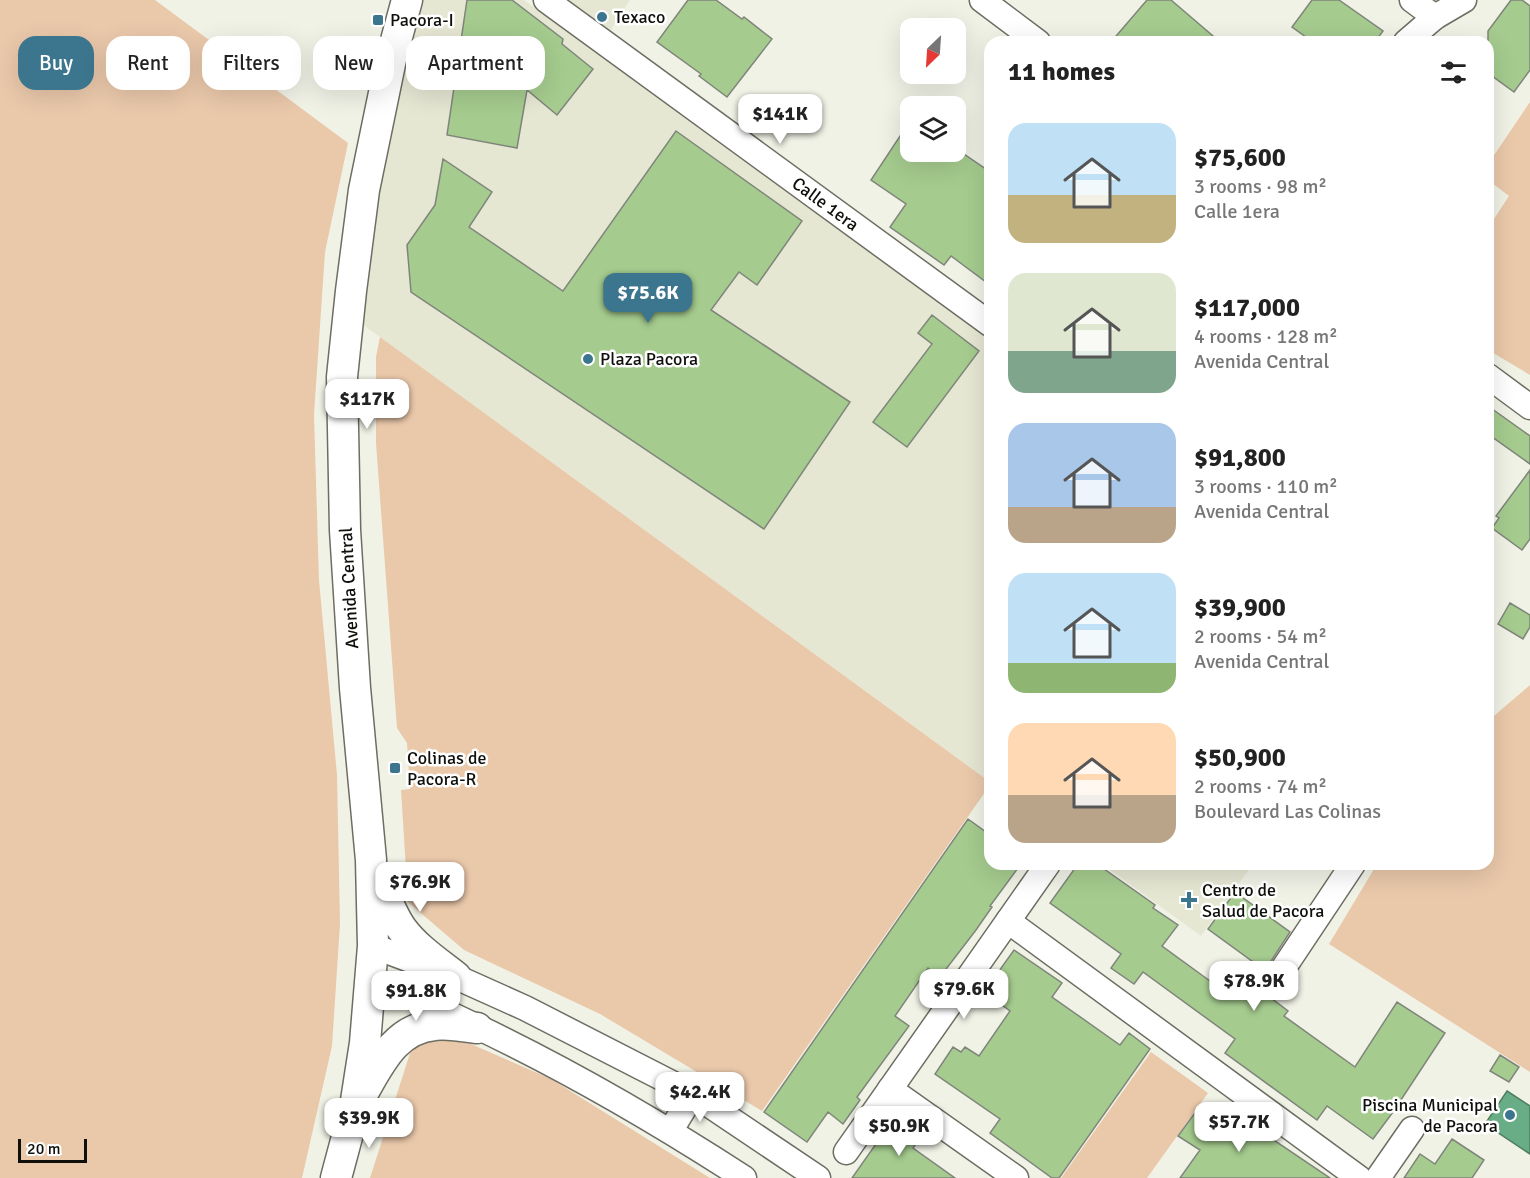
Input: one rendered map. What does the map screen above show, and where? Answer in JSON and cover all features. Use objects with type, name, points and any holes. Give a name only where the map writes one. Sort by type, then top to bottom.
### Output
[{"type":"street","name":"Avenida Central","points":[[336,1178],[355,1107],[365,1043],[373,946],[371,860],[355,688],[345,530],[342,378],[364,190],[391,58],[407,0]]},
{"type":"street","name":"Calle 1era","points":[[546,0],[984,320]]},
{"type":"street","points":[[982,0],[1030,36]]},
{"type":"street","points":[[1412,0],[1435,17]]},
{"type":"street","points":[[1413,36],[1435,17],[1464,0]]},
{"type":"street","points":[[1494,380],[1530,407]]},
{"type":"street","points":[[371,860],[389,907],[402,930],[421,949],[456,977]]},
{"type":"street","points":[[846,1152],[1044,870]]},
{"type":"street","points":[[1283,969],[1349,870]]},
{"type":"street","points":[[1008,921],[1359,1178]]},
{"type":"street","points":[[373,946],[456,977],[525,1008],[693,1094],[818,1178]]},
{"type":"street","points":[[371,980],[413,997],[534,1056],[671,1130],[744,1178]]},
{"type":"street","points":[[355,1107],[382,1059],[394,1043],[411,1030],[436,1024],[477,1028]]},
{"type":"street","points":[[890,1089],[1016,1178]]},
{"type":"street","points":[[671,1130],[693,1094]]},
{"type":"street","points":[[1378,1178],[1412,1129]]},
{"type":"shaded area","points":[[0,0],[155,0],[204,36],[202,90],[276,90],[348,143],[325,252],[314,415],[319,580],[337,775],[340,924],[332,1046],[302,1178],[0,1178]]},
{"type":"shaded area","points":[[418,0],[524,0],[984,336],[984,778],[362,324],[377,190],[406,56],[406,90],[545,90],[545,36],[410,36]]},
{"type":"shaded area","name":"Texaco","points":[[563,0],[630,0],[608,34]]},
{"type":"shaded area","points":[[1530,102],[1530,375],[1494,354],[1494,219],[1509,196],[1494,185],[1494,155]]},
{"type":"shaded area","points":[[380,337],[984,778],[984,794],[762,1111],[600,1014],[464,950],[408,902],[401,790],[410,789],[407,743],[397,728],[376,443],[376,357]]},
{"type":"shaded area","points":[[1530,685],[1530,1072],[1329,944],[1373,870],[1494,870],[1494,716]]},
{"type":"shaded area","name":"Centro de Salud de Pacora","points":[[1110,870],[1249,870],[1201,936]]},
{"type":"shaded area","points":[[445,1040],[471,1044],[551,1079],[710,1178],[370,1178],[411,1050],[422,1041]]},
{"type":"shaded area","points":[[1151,1052],[1208,1093],[1147,1178],[1061,1178]]},
{"type":"shaded area","name":"Piscina Municipal de Pacora","points":[[1507,1091],[1530,1106],[1530,1154],[1485,1124]]},
{"type":"building","points":[[467,0],[512,0],[563,39],[562,44],[593,69],[557,115],[527,90],[545,90],[545,36],[462,36]]},
{"type":"building","points":[[688,0],[716,0],[742,19],[744,17],[772,39],[727,97],[699,76],[701,74],[657,42]]},
{"type":"building","points":[[1147,0],[1171,0],[1213,36],[1116,36]]},
{"type":"building","points":[[1312,0],[1339,0],[1383,31],[1379,36],[1305,36],[1292,27]]},
{"type":"building","points":[[1511,0],[1522,0],[1530,6],[1530,70],[1514,92],[1494,77],[1494,36],[1488,36],[1488,31]]},
{"type":"building","points":[[454,90],[527,90],[517,148],[447,135]]},
{"type":"building","name":"Plaza Pacora","points":[[676,131],[802,221],[757,285],[739,272],[711,310],[850,402],[764,529],[411,292],[407,245],[435,205],[443,159],[492,192],[469,227],[563,291]]},
{"type":"building","points":[[900,136],[900,162],[966,162],[966,155],[984,168],[984,281],[951,256],[944,265],[890,227],[906,204],[871,180]]},
{"type":"building","points":[[932,315],[979,351],[907,447],[873,422],[932,344],[918,333]]},
{"type":"building","points":[[1494,410],[1530,436],[1530,464],[1494,438]]},
{"type":"building","points":[[1530,470],[1530,539],[1522,550],[1494,529],[1499,518],[1496,516]]},
{"type":"building","points":[[1510,603],[1530,615],[1530,627],[1523,639],[1498,624]]},
{"type":"building","points":[[968,819],[984,831],[984,870],[1017,870],[990,906],[992,907],[976,930],[940,977],[928,968],[895,1016],[909,1026],[857,1097],[860,1100],[843,1124],[828,1112],[807,1142],[764,1112]]},
{"type":"building","points":[[1074,870],[1105,870],[1155,905],[1153,908],[1178,925],[1162,946],[1210,981],[1212,978],[1234,993],[1245,978],[1288,1011],[1284,1016],[1355,1067],[1397,1002],[1445,1033],[1373,1139],[1327,1106],[1317,1120],[1225,1053],[1235,1039],[1143,972],[1134,984],[1111,968],[1121,954],[1050,903]]},
{"type":"building","points":[[1235,892],[1290,932],[1271,961],[1267,972],[1208,929]]},
{"type":"building","points":[[1014,950],[1062,983],[1052,997],[1120,1045],[1129,1033],[1150,1049],[1059,1178],[1052,1178],[990,1133],[1000,1119],[935,1074],[953,1047],[961,1052],[965,1047],[979,1056],[1010,1011],[984,992]]},
{"type":"building","points":[[1500,1055],[1519,1067],[1509,1082],[1490,1071]]},
{"type":"building","points":[[1200,1106],[1244,1138],[1253,1126],[1330,1178],[1180,1178],[1200,1150],[1178,1136]]},
{"type":"building","points":[[895,1117],[922,1135],[913,1148],[955,1178],[852,1178]]},
{"type":"building","points":[[1452,1139],[1484,1160],[1472,1178],[1404,1178],[1420,1154],[1435,1164]]},
{"type":"place","name":"Texaco","points":[[602,17]]},
{"type":"place","name":"Pacora-I","points":[[378,20]]},
{"type":"place","name":"Plaza Pacora","points":[[588,359]]},
{"type":"place","name":"Colinas de Pacora-R","points":[[395,768]]},
{"type":"place","name":"Centro de Salud de Pacora","points":[[1189,900]]},
{"type":"place","name":"Piscina Municipal de Pacora","points":[[1510,1115]]}]
